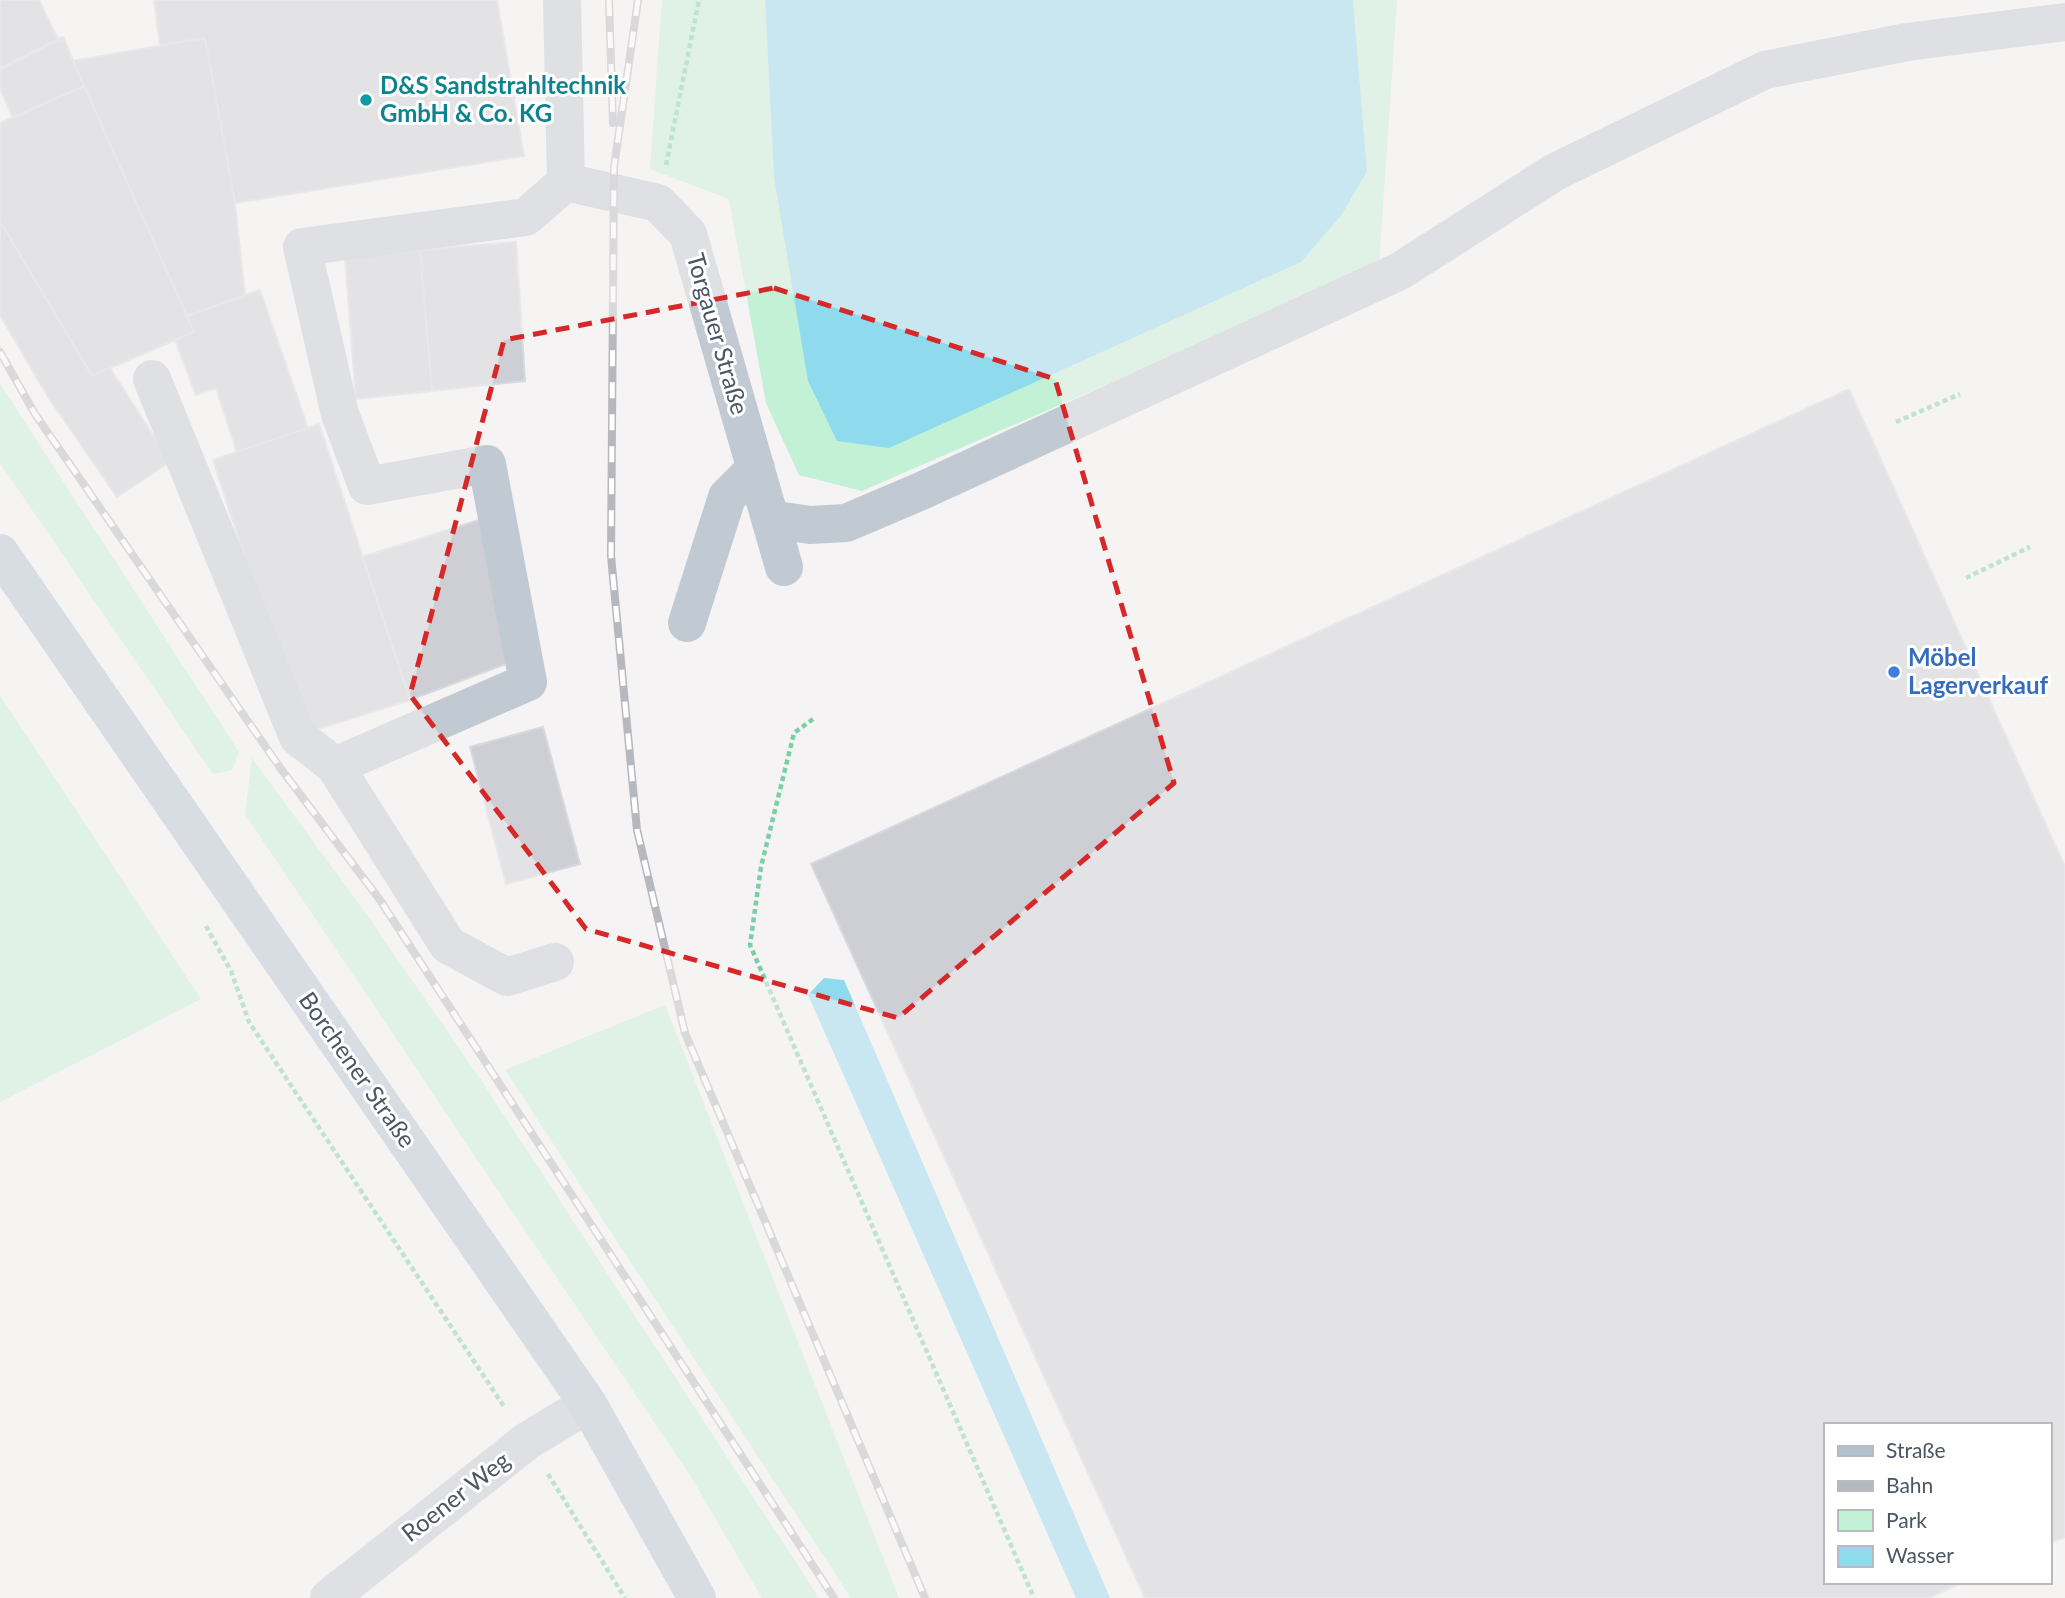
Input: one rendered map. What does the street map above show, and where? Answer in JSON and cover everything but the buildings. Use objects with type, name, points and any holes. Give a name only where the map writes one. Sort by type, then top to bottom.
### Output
[{"type":"main road","name":"Borchener Straße","points":[[0,553],[588,1404],[698,1598]]},
{"type":"street","points":[[335,766],[528,682],[486,464],[367,486],[340,414],[302,247],[526,218],[566,182],[562,0]]},
{"type":"street","points":[[770,519],[810,525],[846,523],[919,492],[1400,271],[1555,173],[1765,70],[1906,42],[2065,22]]},
{"type":"street","points":[[566,182],[658,203]]},
{"type":"street","name":"Torgauer Straße","points":[[658,203],[688,234],[784,567]]},
{"type":"street","points":[[152,379],[298,737],[335,766],[448,945],[507,977],[555,962]]},
{"type":"street","points":[[687,623],[727,497],[755,468]]},
{"type":"street","name":"Roener Weg","points":[[329,1598],[527,1441],[588,1404]]},
{"type":"path","points":[[658,203],[699,0]]},
{"type":"path","points":[[1896,422],[1960,394]]},
{"type":"path","points":[[1966,578],[2030,547]]},
{"type":"path","points":[[813,719],[794,733],[761,867],[750,945],[1034,1598]]},
{"type":"path","points":[[202,918],[231,971],[249,1022],[527,1441],[625,1598]]},
{"type":"highlighted area","points":[[774,288],[1055,379],[1174,783],[898,1018],[586,929],[410,695],[504,340]]},
{"type":"green space","points":[[662,0],[765,0],[774,177],[1367,171],[1353,0],[1397,0],[1379,266],[862,491],[799,475],[766,403],[729,199],[650,169]]},
{"type":"green space","points":[[0,384],[239,752],[232,770],[213,774],[0,463]]},
{"type":"green space","points":[[0,696],[201,999],[0,1102]]},
{"type":"green space","points":[[252,758],[364,911],[483,1083],[819,1598],[762,1598],[693,1480],[245,814]]},
{"type":"green space","points":[[665,1005],[899,1598],[851,1598],[505,1070]]},
{"type":"water","points":[[765,0],[1353,0],[1367,171],[1342,214],[1301,262],[889,448],[837,441],[808,381],[774,177]]},
{"type":"water","points":[[824,978],[844,980],[1110,1598],[1076,1598],[808,995]]},
{"type":"railway","points":[[609,0],[613,123]]},
{"type":"railway","points":[[638,0],[614,167],[611,556],[637,830],[685,1033],[925,1598]]},
{"type":"railway","points":[[0,352],[35,414],[281,769],[380,900],[834,1598]]},
{"type":"place","name":"D&S Sandstrahltechnik GmbH & Co. KG","points":[[366,100]]},
{"type":"place","name":"Möbel Lagerverkauf","points":[[1894,672]]}]
